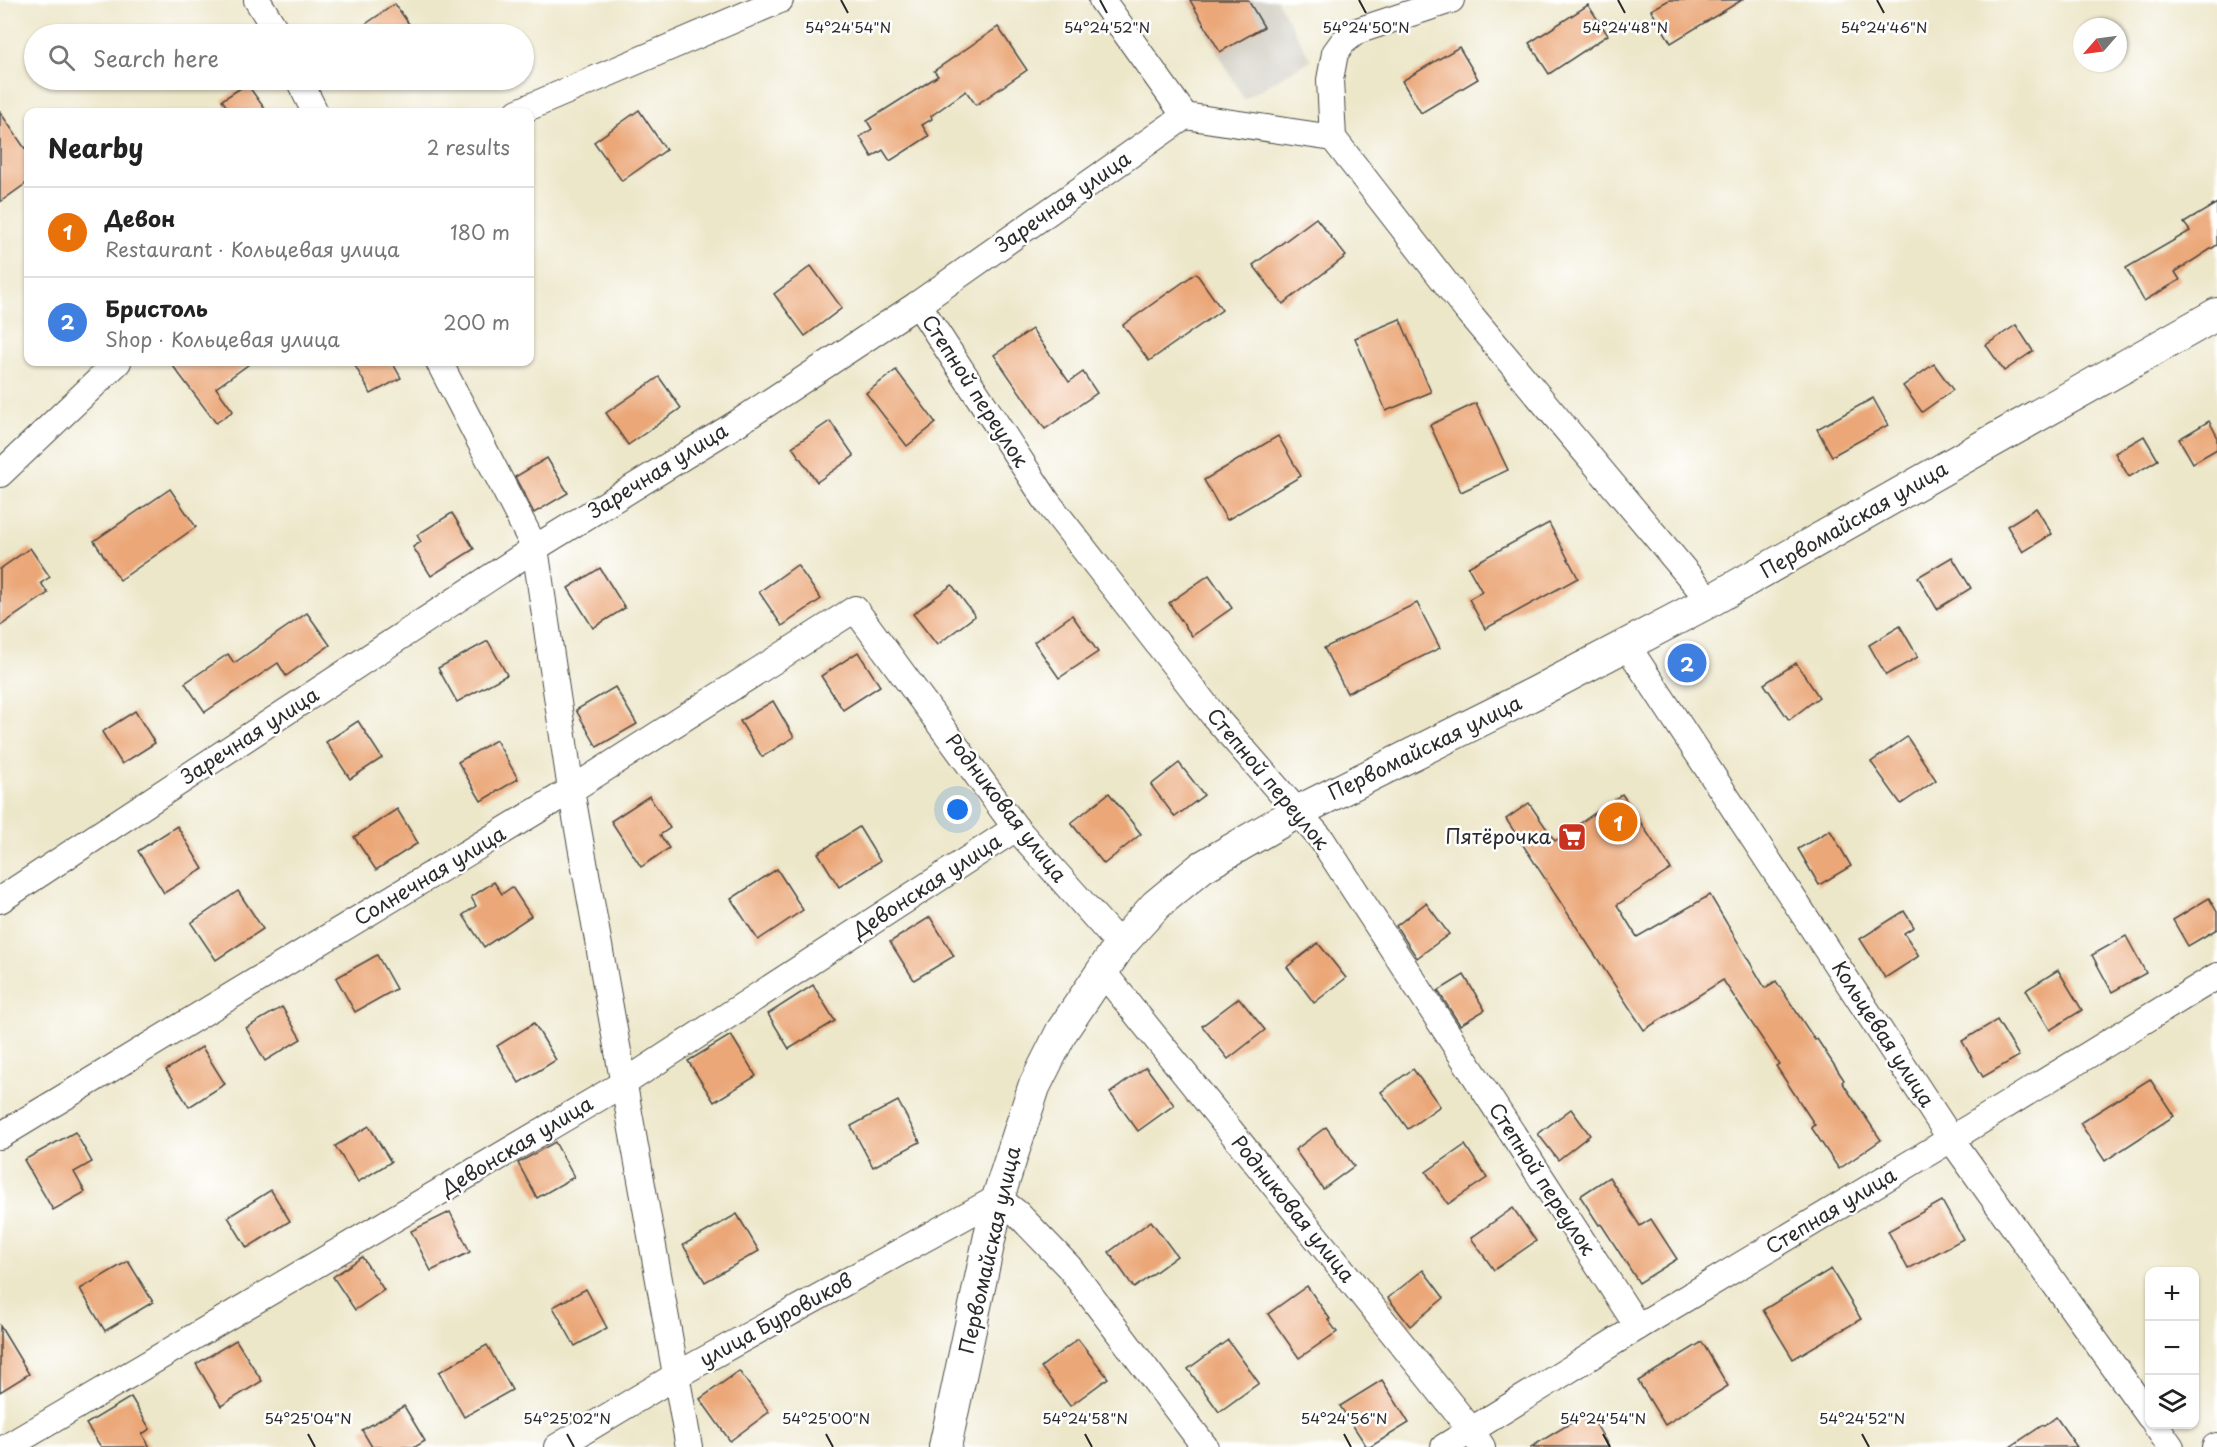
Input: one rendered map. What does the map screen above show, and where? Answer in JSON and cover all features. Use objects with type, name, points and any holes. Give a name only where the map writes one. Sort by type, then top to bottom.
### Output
[{"type":"street","points":[[257,0],[272,24]]},
{"type":"street","points":[[527,108],[780,0]]},
{"type":"street","points":[[1102,0],[1185,116],[1333,138]]},
{"type":"street","points":[[1451,0],[1357,31],[1343,42],[1335,54],[1330,80],[1333,138],[1469,314],[1710,601]]},
{"type":"street","points":[[304,90],[313,108]]},
{"type":"street","name":"Заречная улица","points":[[0,900],[535,548],[736,424],[918,304],[1185,116]]},
{"type":"street","name":"Степной переулок","points":[[918,304],[1048,503],[1214,716],[1322,840],[1638,1327]]},
{"type":"street","name":"Первомайская улица","points":[[945,1447],[998,1198],[1035,1087],[1062,1031],[1120,945],[1156,905],[1202,867],[1299,811],[1535,693],[1710,601],[2217,314]]},
{"type":"street","points":[[0,474],[114,366]]},
{"type":"street","points":[[441,366],[535,548],[571,790],[689,1447]]},
{"type":"street","name":"Солнечная улица","points":[[0,1136],[571,790],[855,609]]},
{"type":"street","name":"Родниковая улица","points":[[855,609],[1016,828],[1120,945]]},
{"type":"street","name":"Кольцевая улица","points":[[1626,644],[1952,1139],[2145,1410]]},
{"type":"street","name":"Девонская улица","points":[[7,1447],[624,1083],[1016,828]]},
{"type":"street","name":"Родниковая улица","points":[[1102,971],[1476,1439]]},
{"type":"street","name":"Степная улица","points":[[1444,1447],[1476,1439],[1638,1327],[1952,1139],[2217,976]]},
{"type":"street","points":[[998,1198],[1069,1267],[1205,1447]]},
{"type":"street","name":"улица Буровиков","points":[[557,1447],[677,1374],[998,1198]]},
{"type":"street","points":[[2158,1429],[2171,1447]]},
{"type":"shaded area","points":[[1188,0],[1277,0],[1311,60],[1244,99]]},
{"type":"building","points":[[1190,0],[1248,0],[1264,27],[1220,52]]},
{"type":"building","points":[[1669,0],[1742,0],[1671,43],[1651,10]]},
{"type":"building","points":[[395,4],[409,24],[366,24]]},
{"type":"building","points":[[1588,5],[1608,35],[1549,74],[1529,43]]},
{"type":"building","points":[[998,27],[1027,70],[976,105],[966,91],[922,125],[929,136],[890,161],[883,150],[872,157],[860,137],[872,129],[867,121],[938,76],[934,71]]},
{"type":"building","points":[[1459,47],[1478,79],[1421,113],[1402,81]]},
{"type":"building","points":[[238,90],[251,90],[264,108],[227,108],[222,100]]},
{"type":"building","points":[[639,110],[666,150],[622,181],[594,142]]},
{"type":"building","points":[[0,112],[24,147],[24,185],[0,202]]},
{"type":"building","points":[[2217,203],[2217,245],[2175,272],[2180,280],[2144,301],[2126,268],[2190,231],[2184,223]]},
{"type":"building","points":[[1316,218],[1346,256],[1283,304],[1253,265]]},
{"type":"building","points":[[811,266],[842,308],[805,336],[774,294]]},
{"type":"building","points":[[1196,273],[1222,310],[1149,361],[1123,325]]},
{"type":"building","points":[[1400,319],[1431,392],[1386,411],[1355,338]]},
{"type":"building","points":[[2016,325],[2033,351],[2004,371],[1986,345]]},
{"type":"building","points":[[1032,329],[1069,382],[1083,372],[1097,393],[1045,429],[994,355]]},
{"type":"building","points":[[1934,364],[1953,390],[1922,412],[1903,386]]},
{"type":"building","points":[[173,366],[246,366],[216,388],[233,411],[216,423]]},
{"type":"building","points":[[355,366],[394,366],[401,378],[371,394]]},
{"type":"building","points":[[896,370],[936,423],[907,446],[866,393]]},
{"type":"building","points":[[659,377],[681,408],[628,445],[606,413]]},
{"type":"building","points":[[1873,398],[1888,425],[1832,456],[1817,429]]},
{"type":"building","points":[[1476,403],[1508,470],[1461,492],[1430,425]]},
{"type":"building","points":[[830,421],[854,456],[817,482],[792,447]]},
{"type":"building","points":[[2209,421],[2217,436],[2217,449],[2193,463],[2179,439]]},
{"type":"building","points":[[1278,436],[1301,476],[1227,520],[1204,480]]},
{"type":"building","points":[[2144,436],[2158,460],[2129,477],[2115,453]]},
{"type":"building","points":[[547,458],[568,493],[534,513],[515,477]]},
{"type":"building","points":[[170,489],[196,527],[120,580],[94,541]]},
{"type":"building","points":[[2036,508],[2052,534],[2023,552],[2007,526]]},
{"type":"building","points":[[452,513],[474,549],[431,576],[413,547],[421,542],[417,535]]},
{"type":"building","points":[[1549,523],[1578,578],[1485,629],[1469,599],[1482,592],[1468,567]]},
{"type":"building","points":[[30,548],[50,577],[41,583],[48,593],[0,626],[0,569]]},
{"type":"building","points":[[1952,557],[1971,588],[1937,609],[1918,577]]},
{"type":"building","points":[[797,565],[821,599],[782,626],[759,592]]},
{"type":"building","points":[[600,568],[625,608],[593,628],[568,588]]},
{"type":"building","points":[[1209,575],[1232,608],[1192,636],[1169,603]]},
{"type":"building","points":[[952,585],[975,616],[937,645],[913,614]]},
{"type":"building","points":[[1417,603],[1440,648],[1347,693],[1324,648]]},
{"type":"building","points":[[307,613],[330,645],[286,676],[278,663],[205,712],[185,683],[228,654],[234,663]]},
{"type":"building","points":[[1072,615],[1098,652],[1059,678],[1034,642]]},
{"type":"building","points":[[1900,626],[1918,657],[1886,675],[1869,645]]},
{"type":"building","points":[[488,641],[507,675],[457,702],[438,668]]},
{"type":"building","points":[[858,652],[880,686],[843,710],[821,676]]},
{"type":"building","points":[[1796,663],[1819,697],[1789,720],[1764,684]]},
{"type":"building","points":[[615,687],[637,724],[597,747],[576,710]]},
{"type":"building","points":[[773,701],[794,737],[762,757],[740,721]]},
{"type":"building","points":[[135,711],[155,743],[122,764],[102,732]]},
{"type":"building","points":[[358,721],[382,758],[350,779],[326,742]]},
{"type":"building","points":[[1907,737],[1936,780],[1901,804],[1871,762]]},
{"type":"building","points":[[496,740],[518,779],[481,801],[458,762]]},
{"type":"building","points":[[1179,763],[1204,795],[1175,817],[1151,785]]},
{"type":"building","points":[[1109,793],[1141,834],[1104,864],[1071,823]]},
{"type":"building","points":[[1622,794],[1671,869],[1617,905],[1637,937],[1710,895],[1765,988],[1776,981],[1815,1040],[1817,1039],[1844,1080],[1842,1082],[1881,1140],[1839,1169],[1811,1127],[1815,1125],[1776,1066],[1779,1064],[1723,980],[1644,1030],[1506,819],[1529,803],[1555,841]]},
{"type":"building","points":[[649,796],[670,828],[660,835],[669,848],[641,867],[611,821]]},
{"type":"building","points":[[397,809],[418,843],[376,870],[354,837]]},
{"type":"building","points":[[177,826],[203,869],[164,893],[138,851]]},
{"type":"building","points":[[859,827],[880,861],[839,887],[818,853]]},
{"type":"building","points":[[1830,830],[1851,866],[1819,885],[1798,849]]},
{"type":"building","points":[[777,869],[803,910],[758,940],[731,899]]},
{"type":"building","points":[[494,882],[502,894],[512,887],[531,916],[484,947],[463,915],[476,906],[471,897]]},
{"type":"building","points":[[238,891],[263,929],[216,960],[191,923]]},
{"type":"building","points":[[2209,898],[2217,912],[2217,929],[2188,946],[2173,920]]},
{"type":"building","points":[[1426,903],[1449,934],[1417,958],[1396,926]]},
{"type":"building","points":[[1904,911],[1914,927],[1904,933],[1919,956],[1885,978],[1860,939]]},
{"type":"building","points":[[930,917],[954,956],[914,980],[890,942]]},
{"type":"building","points":[[2126,936],[2146,973],[2112,992],[2092,955]]},
{"type":"building","points":[[1318,943],[1346,978],[1314,1003],[1287,967]]},
{"type":"building","points":[[377,955],[396,989],[355,1012],[336,978]]},
{"type":"building","points":[[2058,970],[2082,1010],[2050,1030],[2026,990]]},
{"type":"building","points":[[1464,975],[1485,1010],[1460,1025],[1438,991]]},
{"type":"building","points":[[813,985],[835,1021],[789,1049],[768,1014]]},
{"type":"building","points":[[1239,998],[1265,1030],[1228,1059],[1202,1026]]},
{"type":"building","points":[[282,1007],[301,1039],[265,1061],[246,1028]]},
{"type":"building","points":[[1997,1020],[2019,1056],[1983,1077],[1962,1041]]},
{"type":"building","points":[[534,1023],[556,1060],[519,1083],[497,1046]]},
{"type":"building","points":[[731,1035],[756,1076],[714,1102],[688,1061]]},
{"type":"building","points":[[202,1047],[225,1084],[189,1107],[166,1070]]},
{"type":"building","points":[[1146,1067],[1174,1105],[1138,1131],[1110,1093]]},
{"type":"building","points":[[1413,1069],[1440,1106],[1408,1129],[1381,1092]]},
{"type":"building","points":[[2150,1079],[2174,1116],[2105,1161],[2080,1123]]},
{"type":"building","points":[[898,1101],[920,1142],[873,1167],[851,1126]]},
{"type":"building","points":[[1571,1109],[1590,1135],[1558,1160],[1538,1134]]},
{"type":"building","points":[[369,1126],[391,1162],[358,1182],[335,1146]]},
{"type":"building","points":[[1326,1127],[1354,1166],[1323,1189],[1295,1150]]},
{"type":"building","points":[[75,1132],[92,1162],[74,1172],[85,1192],[53,1210],[24,1160]]},
{"type":"building","points":[[555,1142],[574,1177],[537,1198],[518,1163]]},
{"type":"building","points":[[1465,1145],[1487,1178],[1448,1204],[1426,1172]]},
{"type":"building","points":[[1609,1177],[1640,1226],[1651,1219],[1677,1259],[1639,1283],[1580,1196]]},
{"type":"building","points":[[271,1190],[290,1221],[247,1248],[228,1217]]},
{"type":"building","points":[[1942,1201],[1963,1239],[1908,1269],[1888,1231]]},
{"type":"building","points":[[1513,1208],[1536,1241],[1494,1270],[1471,1238]]},
{"type":"building","points":[[450,1212],[470,1252],[431,1271],[411,1231]]},
{"type":"building","points":[[737,1214],[759,1251],[705,1282],[683,1245]]},
{"type":"building","points":[[1151,1221],[1177,1256],[1134,1288],[1109,1252]]},
{"type":"building","points":[[362,1257],[384,1290],[355,1310],[333,1277]]},
{"type":"building","points":[[128,1261],[153,1302],[105,1331],[80,1289]]},
{"type":"building","points":[[1831,1269],[1861,1319],[1793,1359],[1763,1310]]},
{"type":"building","points":[[1423,1270],[1444,1298],[1410,1326],[1388,1298]]},
{"type":"building","points":[[1307,1286],[1337,1332],[1299,1358],[1268,1314]]},
{"type":"building","points":[[586,1289],[607,1328],[575,1346],[553,1307]]},
{"type":"building","points":[[0,1326],[29,1374],[0,1392]]},
{"type":"building","points":[[1078,1339],[1108,1378],[1070,1406],[1041,1367]]},
{"type":"building","points":[[236,1340],[262,1381],[221,1406],[196,1364]]},
{"type":"building","points":[[1228,1340],[1259,1383],[1219,1412],[1188,1369]]},
{"type":"building","points":[[1702,1342],[1728,1386],[1665,1425],[1638,1381]]},
{"type":"building","points":[[487,1345],[512,1390],[464,1417],[439,1372]]},
{"type":"building","points":[[739,1371],[769,1412],[730,1441],[700,1399]]},
{"type":"building","points":[[1382,1380],[1409,1423],[1367,1447],[1340,1406]]},
{"type":"building","points":[[131,1397],[150,1429],[142,1434],[150,1447],[101,1447],[86,1424]]},
{"type":"building","points":[[404,1406],[425,1441],[415,1447],[372,1447],[362,1430]]},
{"type":"building","points":[[1589,1412],[1609,1447],[1531,1447]]},
{"type":"building","points":[[2056,1417],[2077,1447],[2010,1447],[2044,1426]]},
{"type":"place","name":"Бристоль","points":[[1687,663]]},
{"type":"place","name":"Девон","points":[[1618,822]]},
{"type":"place","name":"Пятёрочка","points":[[1572,837]]}]
